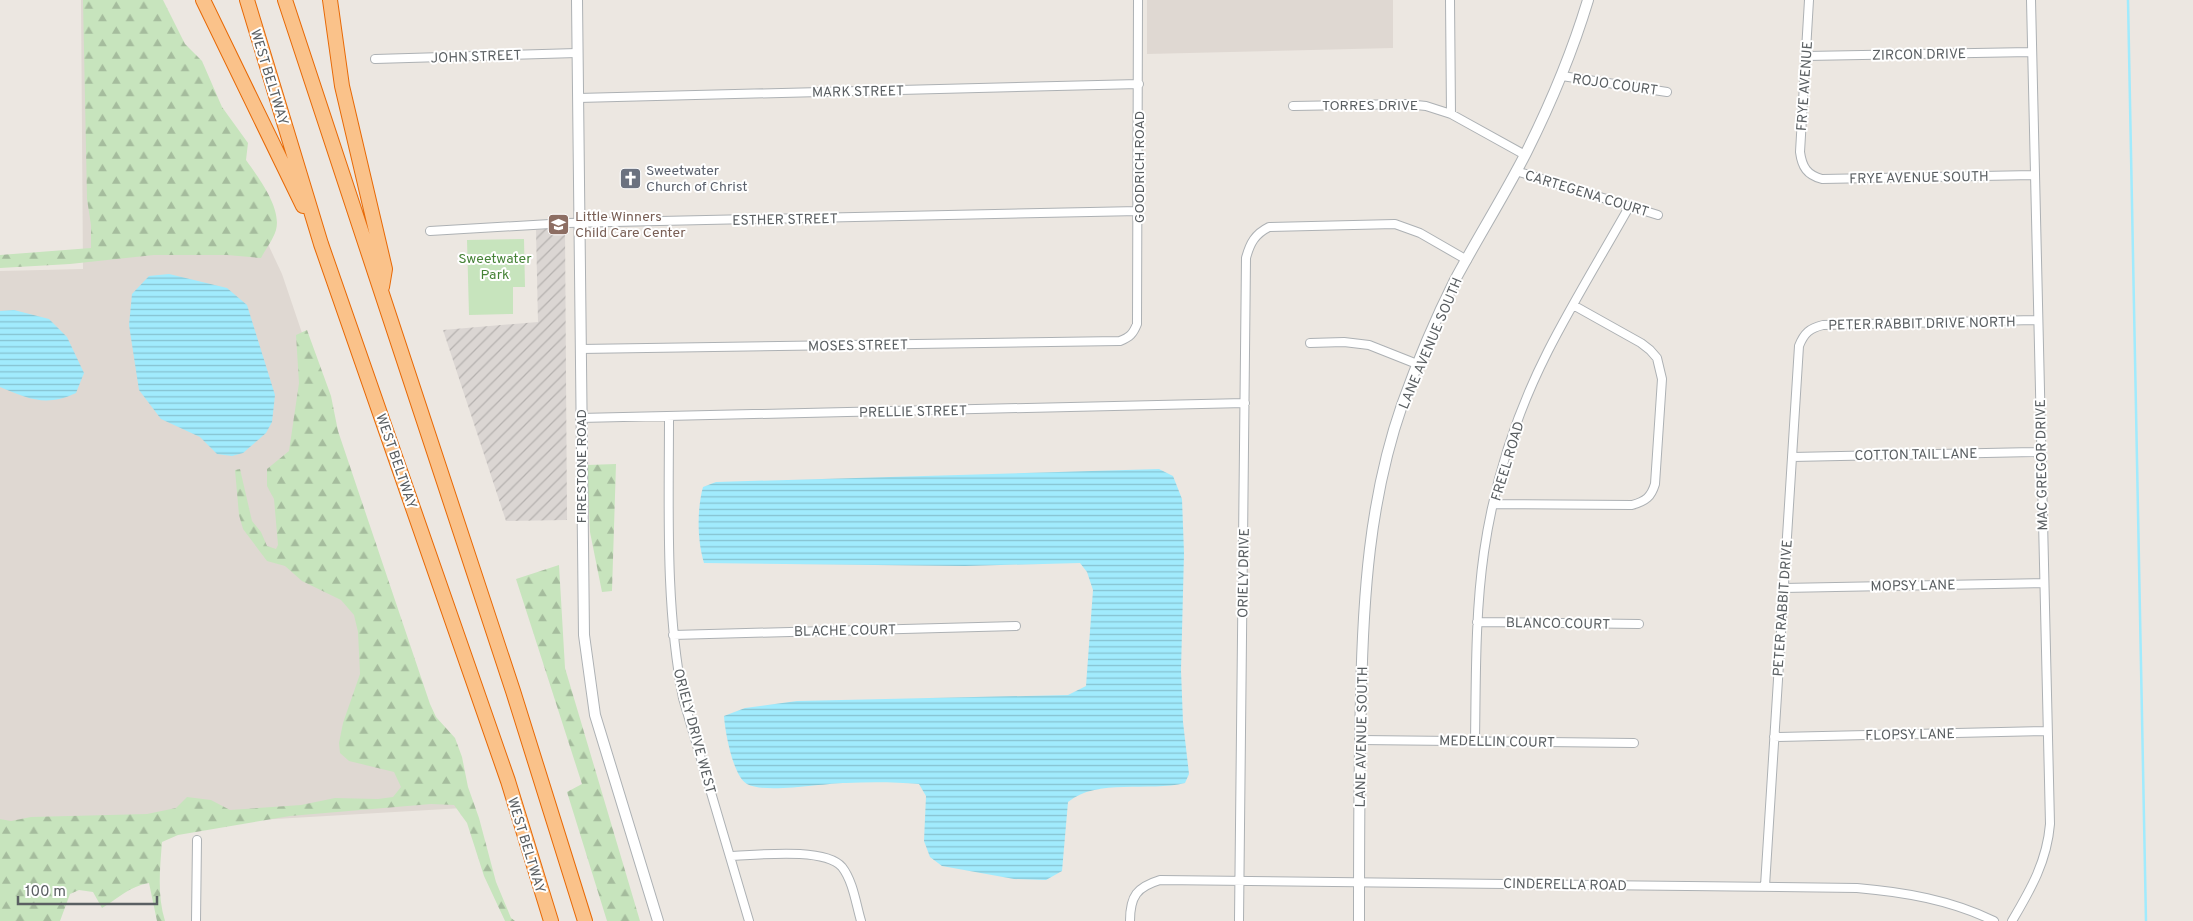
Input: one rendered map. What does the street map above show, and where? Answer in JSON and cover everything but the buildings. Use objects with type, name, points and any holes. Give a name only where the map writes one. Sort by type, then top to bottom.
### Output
[{"type":"highway","points":[[203,0],[321,244]]},
{"type":"highway","name":"WEST BELTWAY","points":[[247,0],[321,244],[508,781],[551,921]]},
{"type":"highway","points":[[285,0],[516,700],[585,921]]},
{"type":"highway","points":[[330,0],[344,94],[385,269],[382,290]]},
{"type":"street","name":"FIRESTONE ROAD","points":[[577,0],[580,418],[584,635],[595,715],[608,763],[658,921]]},
{"type":"street","name":"GOODRICH ROAD","points":[[1133,334],[1138,324],[1138,0]]},
{"type":"street","points":[[1450,0],[1451,114]]},
{"type":"street","name":"LANE AVENUE SOUTH","points":[[1359,921],[1363,618],[1372,530],[1389,448],[1401,407],[1417,364],[1467,260],[1525,155],[1562,76],[1577,39],[1588,0]]},
{"type":"street","name":"FRYE AVENUE","points":[[1806,171],[1801,162],[1800,152],[1810,0]]},
{"type":"street","name":"MAC GREGOR DRIVE","points":[[2012,921],[2038,876],[2046,854],[2049,836],[2031,0]]},
{"type":"street","name":"ZIRCON DRIVE","points":[[1806,56],[2031,52]]},
{"type":"street","name":"JOHN STREET","points":[[375,59],[577,53]]},
{"type":"street","name":"ROJO COURT","points":[[1562,76],[1667,92]]},
{"type":"street","name":"MARK STREET","points":[[578,98],[1139,84]]},
{"type":"street","name":"TORRES DRIVE","points":[[1293,106],[1416,104],[1451,114],[1525,155]]},
{"type":"street","name":"CARTEGENA COURT","points":[[1516,171],[1658,215]]},
{"type":"street","name":"FRYE AVENUE SOUTH","points":[[1806,171],[1822,179],[2034,175]]},
{"type":"street","name":"FREEL ROAD","points":[[1475,741],[1478,622],[1484,552],[1494,504],[1513,435],[1547,353],[1629,207]]},
{"type":"street","name":"ESTHER STREET","points":[[430,231],[579,223],[1139,212]]},
{"type":"street","name":"ORIELY DRIVE","points":[[1239,921],[1246,258],[1250,245],[1262,231],[1280,226],[1395,224],[1420,233],[1467,260]]},
{"type":"street","points":[[1494,504],[1632,505],[1648,499],[1655,484],[1662,378],[1657,358],[1641,344],[1573,305]]},
{"type":"street","name":"PETER RABBIT DRIVE NORTH","points":[[1807,331],[1823,325],[2038,320]]},
{"type":"street","name":"PETER RABBIT DRIVE","points":[[1765,886],[1799,346],[1807,331]]},
{"type":"street","name":"MOSES STREET","points":[[580,350],[1120,341],[1133,334]]},
{"type":"street","points":[[1310,342],[1344,342],[1369,345],[1417,364]]},
{"type":"street","name":"PRELLIE STREET","points":[[580,418],[1245,403]]},
{"type":"street","name":"ORIELY DRIVE WEST","points":[[669,417],[670,568],[673,635],[683,698],[749,921]]},
{"type":"street","name":"COTTON TAIL LANE","points":[[1792,457],[2040,452]]},
{"type":"street","name":"MOPSY LANE","points":[[1783,588],[2044,583]]},
{"type":"street","name":"BLANCO COURT","points":[[1478,622],[1639,624]]},
{"type":"street","name":"BLACHE COURT","points":[[673,635],[1016,626]]},
{"type":"street","name":"FLOPSY LANE","points":[[1774,737],[2047,731]]},
{"type":"street","name":"MEDELLIN COURT","points":[[1360,740],[1634,743]]},
{"type":"street","points":[[196,921],[197,840]]},
{"type":"street","points":[[730,856],[814,854],[834,860],[847,875],[862,921]]},
{"type":"street","name":"CINDERELLA ROAD","points":[[1130,921],[1130,907],[1136,893],[1147,884],[1160,880],[1857,888],[1889,891],[1940,901],[1994,921]]},
{"type":"shaded area","points":[[81,0],[153,0],[282,274],[463,808],[0,835],[0,271],[83,269]]},
{"type":"shaded area","points":[[1147,0],[1393,0],[1393,48],[1147,54]]},
{"type":"shaded area","points":[[565,227],[567,520],[506,521],[443,330],[538,322],[536,230]]},
{"type":"green space","points":[[83,0],[163,0],[185,44],[202,61],[222,107],[248,143],[246,160],[268,193],[276,212],[276,230],[261,258],[227,255],[154,255],[70,264],[0,268],[0,255],[91,248],[91,225],[87,199]]},
{"type":"green space","name":"Sweetwater Park","points":[[524,239],[525,287],[513,287],[513,314],[469,315],[467,240]]},
{"type":"green space","points":[[307,330],[331,396],[338,431],[430,704],[436,717],[455,738],[462,757],[468,787],[479,818],[496,882],[511,918],[515,921],[505,921],[484,876],[467,823],[454,805],[431,804],[290,816],[178,835],[162,842],[160,892],[165,921],[157,921],[149,883],[130,890],[102,908],[93,892],[79,890],[70,894],[60,921],[0,921],[0,819],[11,821],[31,817],[147,814],[176,808],[187,797],[211,800],[230,810],[301,805],[335,798],[378,799],[393,797],[401,787],[394,772],[349,761],[340,753],[339,743],[343,723],[360,674],[358,632],[354,615],[341,600],[302,581],[285,566],[267,561],[243,529],[239,515],[235,470],[240,469],[252,521],[261,532],[267,546],[276,549],[278,545],[274,499],[267,486],[267,469],[289,451],[299,383],[296,335]]},
{"type":"green space","points":[[616,464],[612,591],[602,592],[590,532],[587,465]]},
{"type":"green space","points":[[559,565],[565,668],[640,921],[607,921],[567,792],[582,784],[516,579]]},
{"type":"water","points":[[169,274],[227,288],[247,305],[275,395],[272,422],[266,433],[243,453],[232,456],[217,454],[200,437],[161,419],[139,390],[129,325],[132,294],[149,276]]},
{"type":"water","points":[[14,310],[49,319],[67,337],[84,373],[76,393],[56,400],[38,400],[0,387],[0,311]]},
{"type":"water","points":[[1159,469],[1173,476],[1182,499],[1184,553],[1181,670],[1183,722],[1189,774],[1185,783],[1093,790],[1068,802],[1062,871],[1046,880],[1014,879],[942,866],[930,857],[924,841],[926,796],[919,784],[836,783],[767,788],[747,784],[742,779],[731,753],[724,716],[745,708],[797,701],[1068,695],[1086,686],[1093,590],[1087,572],[1080,563],[965,566],[704,563],[700,545],[699,525],[703,487],[716,482]]},
{"type":"waterway","points":[[2128,0],[2146,921]]},
{"type":"place","name":"Sweetwater Church of Christ","points":[[630,178]]},
{"type":"place","name":"Little Winners Child Care Center","points":[[559,224]]}]
